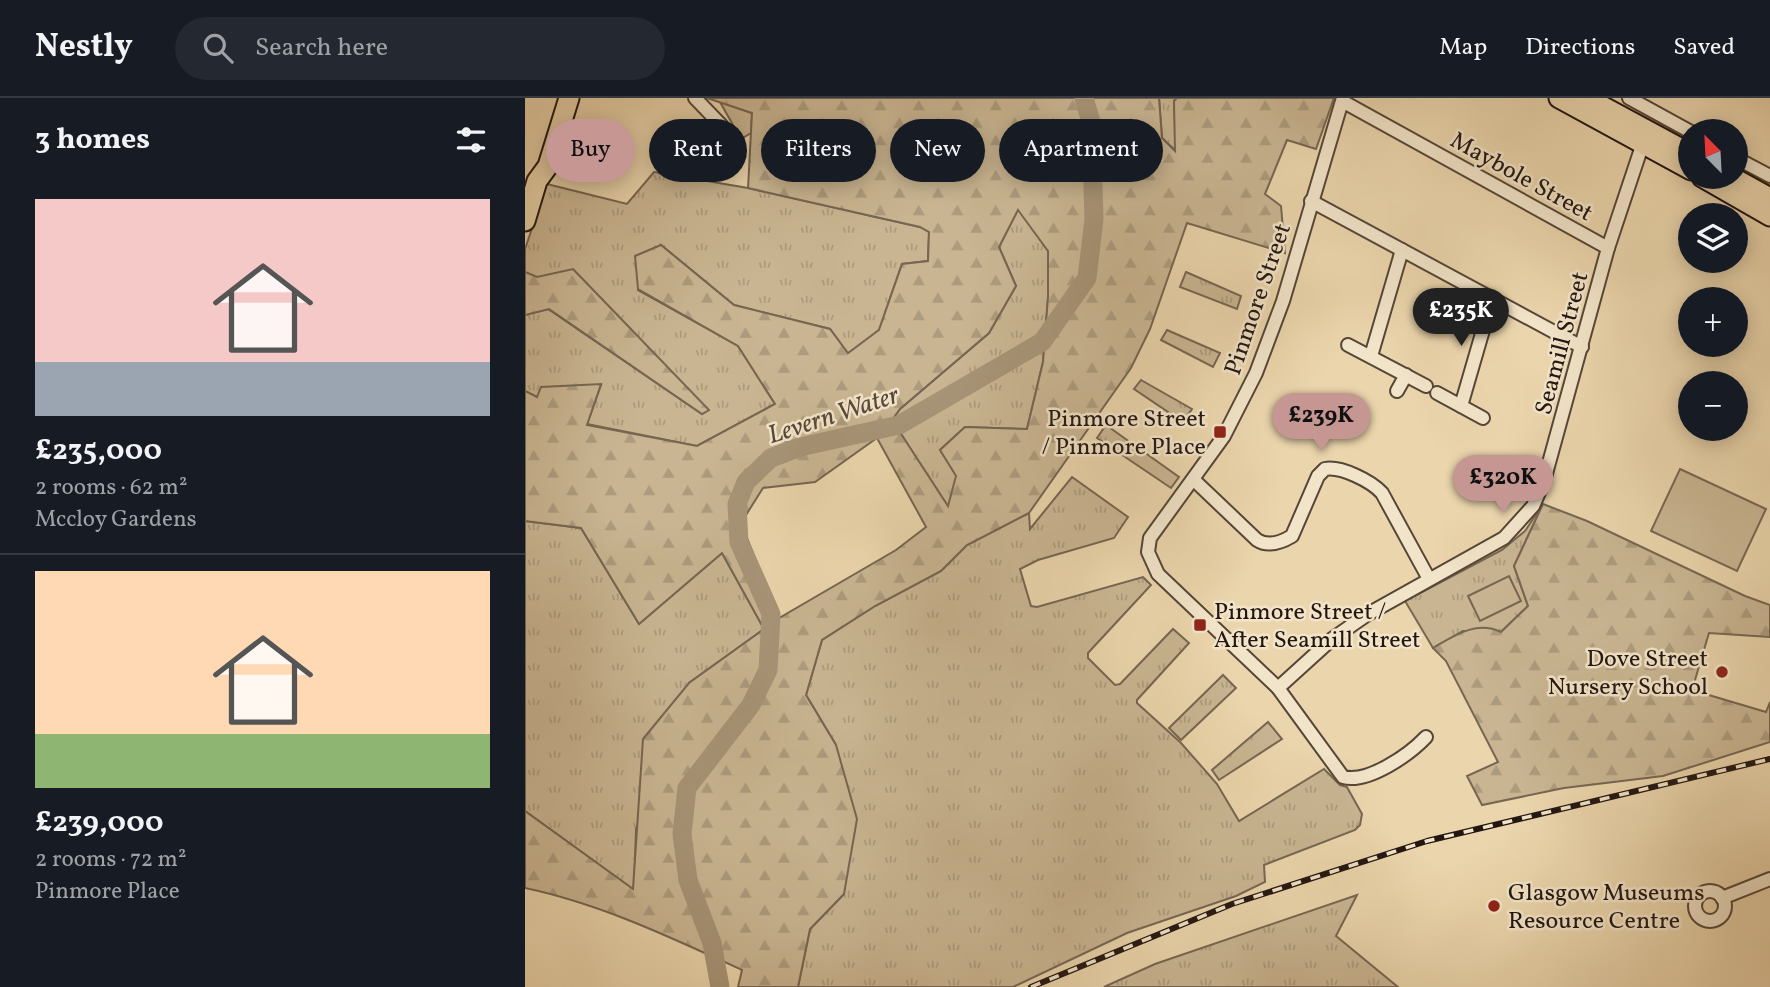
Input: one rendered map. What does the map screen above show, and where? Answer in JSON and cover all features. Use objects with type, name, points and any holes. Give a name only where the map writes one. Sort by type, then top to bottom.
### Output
[{"type":"main road","points":[[537,181],[536,164],[555,98]]},
{"type":"main road","points":[[525,220],[537,181],[548,166],[569,98]]},
{"type":"main road","points":[[1559,98],[1678,149]]},
{"type":"main road","points":[[1587,98],[1678,161]]},
{"type":"main road","points":[[1748,186],[1770,198]]},
{"type":"main road","points":[[1723,189],[1770,216]]},
{"type":"street","points":[[695,98],[715,119]]},
{"type":"street","points":[[1629,98],[1678,125]]},
{"type":"street","name":"Pinmore Street","points":[[1342,101],[1283,300],[1256,373],[1224,435],[1154,532],[1148,546],[1149,559],[1158,573],[1278,688],[1343,777],[1360,777],[1383,768],[1416,747],[1426,737]]},
{"type":"street","name":"Maybole Street","points":[[1342,101],[1608,248]]},
{"type":"street","name":"Seamill Street","points":[[1278,688],[1349,627],[1504,538],[1533,506],[1544,481],[1608,248],[1645,137]]},
{"type":"street","points":[[1748,164],[1770,176]]},
{"type":"street","points":[[1311,201],[1582,347]]},
{"type":"street","points":[[1371,356],[1402,250]]},
{"type":"street","points":[[1461,406],[1492,299]]},
{"type":"street","points":[[1348,345],[1483,418]]},
{"type":"street","points":[[1397,391],[1406,375]]},
{"type":"street","points":[[1194,480],[1257,540],[1266,544],[1283,541],[1292,536],[1318,476],[1325,469],[1336,469],[1371,484],[1382,493],[1429,579]]},
{"type":"street","points":[[1722,898],[1770,879]]},
{"type":"green space","points":[[707,98],[1159,98],[1161,119],[999,119],[999,182],[1163,182],[1163,139],[1175,151],[1174,101],[1177,98],[1334,98],[1316,149],[1287,140],[1265,194],[1281,206],[1285,253],[1187,223],[1150,329],[1131,368],[1029,513],[967,545],[941,571],[875,606],[822,640],[806,695],[836,745],[857,819],[844,894],[810,929],[798,987],[738,987],[742,970],[609,913],[525,888],[525,811],[633,889],[643,739],[689,683],[764,629],[722,553],[639,624],[581,528],[525,521],[525,391],[537,397],[541,387],[601,384],[587,425],[697,446],[775,404],[738,346],[638,289],[635,256],[661,245],[734,305],[830,329],[848,353],[879,330],[902,264],[928,261],[929,232],[920,227],[748,188],[752,113]],"holes":[[[1018,210],[1048,251],[1043,362],[1027,429],[965,427],[940,450],[956,476],[948,506],[892,420],[900,409],[989,333],[1016,286],[999,247]],[[877,438],[926,527],[896,550],[779,618],[741,523],[763,488],[815,482]]]},
{"type":"green space","points":[[1159,98],[1177,98],[1174,101],[1176,151],[1163,139],[1163,119],[1161,119]]},
{"type":"green space","points":[[720,102],[752,113],[751,133],[747,135],[747,119],[730,119]]},
{"type":"green space","points":[[649,178],[649,182],[713,182],[748,188],[920,227],[929,232],[928,261],[902,264],[879,330],[848,354],[830,329],[734,305],[661,245],[638,290],[738,346],[775,404],[697,446],[587,424],[601,385],[537,397],[525,391],[525,315],[548,309],[702,414],[708,410],[537,277],[525,272],[525,249],[547,184],[627,204]]},
{"type":"green space","points":[[1018,209],[1048,251],[1043,362],[1027,429],[965,427],[940,450],[957,476],[948,507],[892,420],[900,409],[989,333],[1016,286],[999,247]]},
{"type":"green space","points":[[573,269],[709,410],[702,414],[549,309],[525,315],[525,272],[537,277]]},
{"type":"green space","points":[[1186,272],[1241,296],[1237,309],[1180,287]]},
{"type":"green space","points":[[1167,330],[1220,353],[1213,367],[1161,340]]},
{"type":"green space","points":[[1141,380],[1192,409],[1183,422],[1134,389]]},
{"type":"green space","points":[[1106,425],[1179,477],[1171,488],[1097,438]]},
{"type":"green space","points":[[1680,469],[1766,509],[1737,571],[1651,531]]},
{"type":"green space","points":[[1072,477],[1128,517],[1114,538],[1038,560],[1020,569],[1031,606],[1037,607],[1143,577],[1151,585],[1088,653],[1088,658],[1115,685],[1120,684],[1173,629],[1189,643],[1137,703],[1181,743],[1217,784],[1239,821],[1324,769],[1340,785],[1347,787],[1362,814],[1360,825],[1355,830],[1264,865],[1265,882],[1236,896],[1127,933],[1013,987],[798,987],[810,929],[844,894],[836,745],[806,695],[822,640],[875,606],[941,571],[967,545],[1029,513],[1030,529]]},
{"type":"green space","points":[[1543,504],[1514,566],[1528,606],[1501,632],[1463,631],[1433,648],[1405,601],[1502,550],[1525,531]]},
{"type":"green space","points":[[1543,504],[1587,521],[1745,596],[1770,605],[1770,637],[1709,633],[1692,690],[1766,712],[1770,702],[1770,742],[1663,776],[1564,788],[1482,805],[1467,776],[1498,762],[1446,661],[1433,648],[1465,631],[1483,628],[1501,632],[1528,606],[1514,566]]},
{"type":"green space","points":[[525,521],[581,528],[639,624],[722,553],[764,629],[689,683],[636,829],[634,890],[525,811]]},
{"type":"green space","points":[[1509,576],[1521,601],[1480,621],[1468,596]]},
{"type":"green space","points":[[1223,675],[1236,688],[1181,740],[1169,728]]},
{"type":"green space","points":[[1268,722],[1282,739],[1219,780],[1212,770]]},
{"type":"green space","points":[[1357,895],[1336,936],[1398,987],[1104,987],[1155,964]]},
{"type":"waterway","name":"Levern Water","points":[[720,987],[712,943],[688,880],[682,834],[687,788],[751,705],[768,670],[771,614],[739,542],[737,504],[746,482],[771,458],[800,447],[899,425],[1042,342],[1087,278],[1094,219],[1091,122],[1084,98]]},
{"type":"railway","points":[[1031,987],[1232,904],[1427,841],[1770,759]]},
{"type":"place","name":"Pinmore Street / Pinmore Place","points":[[1220,432]]},
{"type":"place","name":"Pinmore Street / After Seamill Street","points":[[1200,625]]},
{"type":"place","name":"Dove Street Nursery School","points":[[1722,672]]},
{"type":"place","name":"Glasgow Museums Resource Centre","points":[[1494,906]]}]
